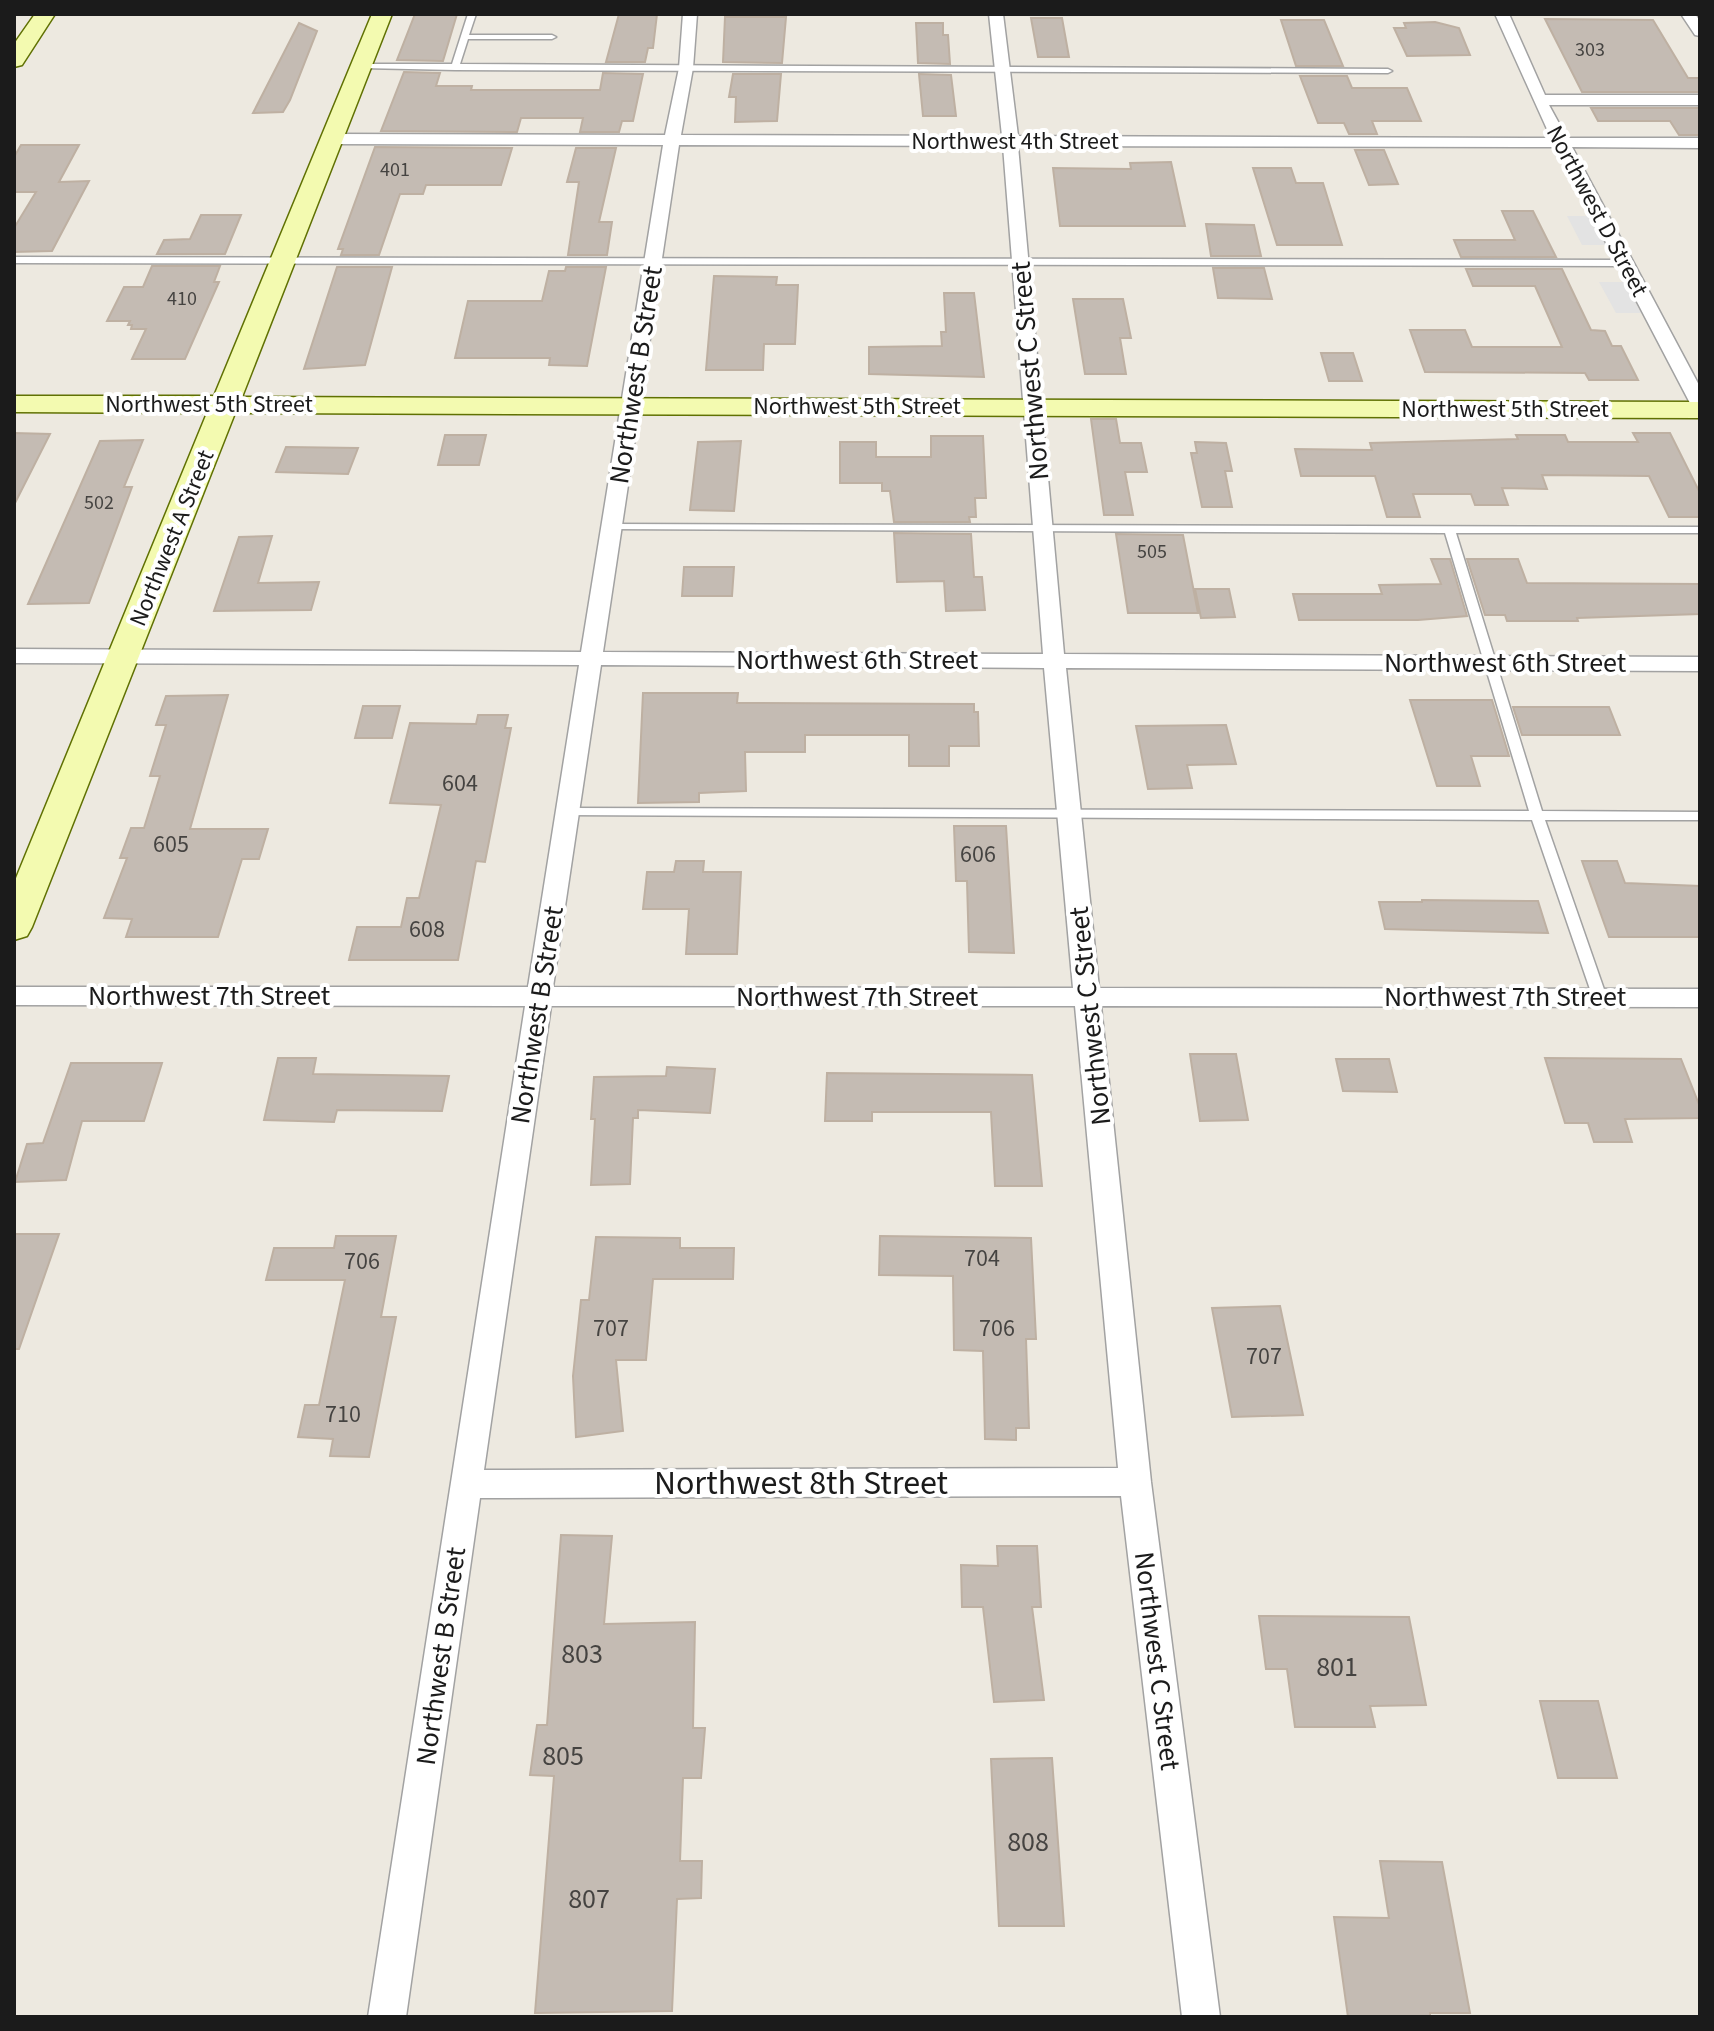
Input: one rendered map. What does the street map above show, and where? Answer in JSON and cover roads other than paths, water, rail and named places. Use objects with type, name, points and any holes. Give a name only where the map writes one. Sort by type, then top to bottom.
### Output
[{"type":"street","points":[[14,60],[45,14]]},
{"type":"street","name":"Northwest A Street","points":[[14,927],[382,14]]},
{"type":"street","name":"Northwest B Street","points":[[387,2017],[539,997],[672,141],[686,68],[690,14]]},
{"type":"street","name":"Northwest C Street","points":[[996,14],[1004,68],[1035,407],[1054,661],[1135,1482],[1201,2017]]},
{"type":"street","name":"Northwest D Street","points":[[1502,14],[1539,100],[1700,407]]},
{"type":"street","points":[[1688,14],[1700,32]]},
{"type":"street","points":[[1539,100],[1700,100]]},
{"type":"street","name":"Northwest 4th Street","points":[[331,139],[1700,143]]},
{"type":"street","name":"Northwest 5th Street","points":[[14,404],[1700,407]]},
{"type":"street","name":"Northwest 6th Street","points":[[14,656],[1700,664]]},
{"type":"street","name":"Northwest 7th Street","points":[[14,996],[1700,998]]},
{"type":"street","name":"Northwest 8th Street","points":[[467,1484],[1135,1482]]},
{"type":"lane","points":[[455,68],[472,14]]},
{"type":"lane","points":[[465,37],[552,37]]},
{"type":"lane","points":[[362,66],[1388,71]]},
{"type":"lane","points":[[14,260],[1624,263]]},
{"type":"lane","points":[[613,527],[1700,530]]},
{"type":"lane","points":[[1449,529],[1537,815],[1600,998]]},
{"type":"lane","points":[[568,812],[1700,816]]}]
